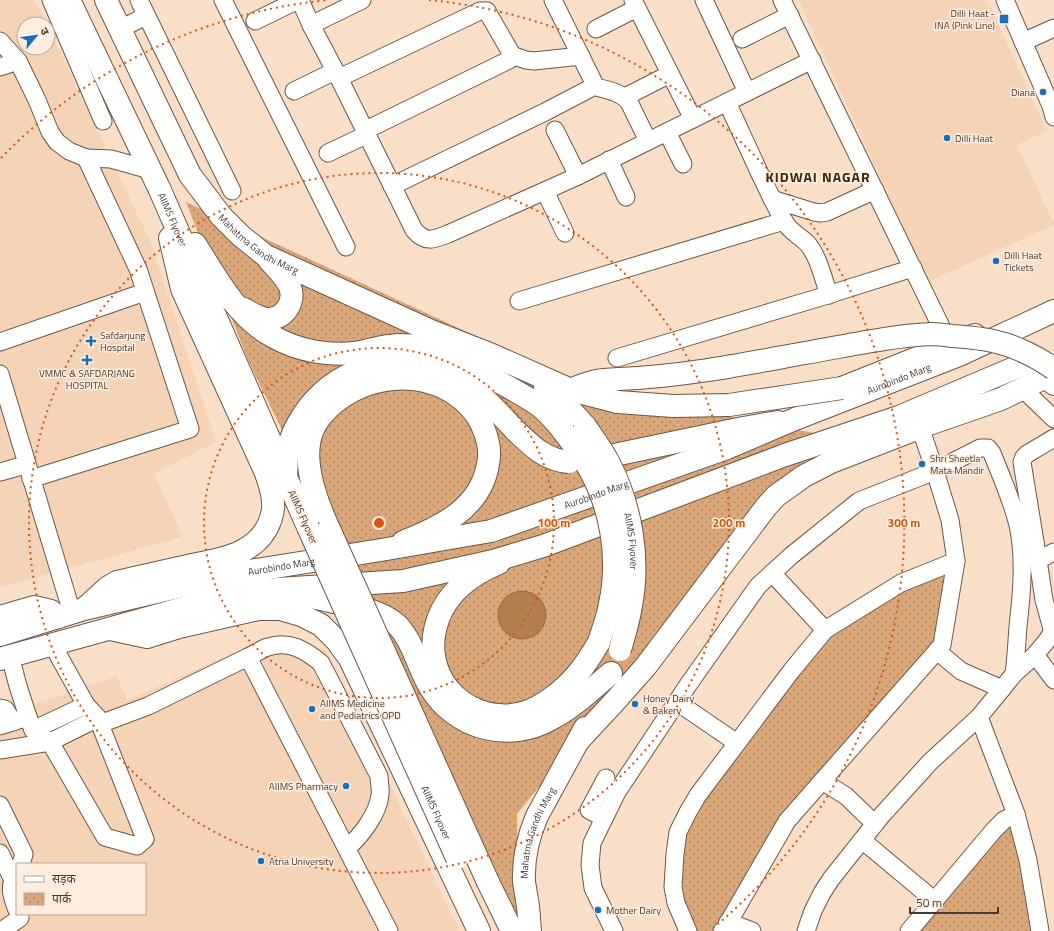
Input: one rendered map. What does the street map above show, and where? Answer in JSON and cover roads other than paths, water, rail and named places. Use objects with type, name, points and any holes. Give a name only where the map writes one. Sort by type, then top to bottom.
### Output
[{"type":"main road","points":[[69,0],[89,57],[154,179],[232,302],[244,315],[272,336],[304,350],[322,353],[347,353],[360,352],[379,347],[418,346],[438,351],[456,358],[528,398],[542,408],[554,419],[587,465],[604,502],[609,522],[614,563],[610,603],[606,623],[599,642],[581,671],[557,694],[542,704],[526,712],[518,714],[491,714],[474,709],[452,693],[438,670],[433,643],[438,617],[453,594],[473,577],[485,570],[543,546]]},
{"type":"main road","name":"Mahatma Gandhi Marg","points":[[106,0],[129,25],[190,176],[221,216],[241,236],[266,256],[431,331],[492,355],[521,369]]},
{"type":"main road","points":[[0,617],[34,607],[69,614],[117,582],[224,558],[242,551],[260,538],[268,527],[274,504],[272,491],[266,473],[182,289],[154,179]]},
{"type":"main road","name":"AIIMS Flyover","points":[[154,179],[286,478],[492,931]]},
{"type":"main road","points":[[232,302],[266,319],[278,317],[287,310],[291,299],[290,288],[266,256]]},
{"type":"main road","points":[[521,369],[570,390],[618,402],[673,406],[729,405],[842,388],[1036,312],[1054,311]]},
{"type":"main road","name":"Aurobindo Marg","points":[[0,635],[69,614],[237,573],[491,531],[727,448],[795,419],[959,355],[1054,311]]},
{"type":"main road","points":[[570,390],[585,383],[600,380],[618,369],[642,379],[773,359],[844,345],[931,334],[973,337],[997,342],[1023,352],[1046,364],[1052,376]]},
{"type":"main road","name":"Aurobindo Marg","points":[[5,658],[244,591],[403,581],[493,561],[543,546],[785,456],[899,417],[1054,352]]},
{"type":"main road","points":[[286,478],[288,448],[292,435],[298,422],[315,400],[336,382],[348,375],[374,365],[388,363],[409,363],[430,366],[462,380],[478,393],[528,442],[544,455],[556,460],[569,462],[600,458],[743,428],[795,419]]},
{"type":"main road","points":[[1024,364],[1052,376]]},
{"type":"main road","name":"AIIMS Flyover","points":[[521,369],[555,394],[585,426],[599,446],[617,481],[627,510],[632,534],[634,581],[627,627],[611,673],[578,741]]},
{"type":"main road","points":[[578,741],[646,666],[766,507],[776,496],[804,476],[824,465],[924,425],[1001,398],[1052,376]]},
{"type":"main road","points":[[381,550],[426,533],[450,520],[478,493],[487,472],[489,461],[487,439],[484,429],[474,412],[460,397],[428,381],[404,378],[381,381],[369,384],[353,391],[338,400],[322,415],[311,433],[308,454],[309,464],[313,487],[320,508],[488,882],[512,931]]},
{"type":"main road","points":[[924,425],[934,403]]},
{"type":"main road","points":[[899,417],[924,425]]},
{"type":"main road","points":[[244,591],[301,595],[355,606],[390,619],[403,630],[429,687],[442,703],[449,710],[466,721],[485,728],[500,731],[515,731],[525,730],[542,724],[564,712],[611,673]]},
{"type":"main road","points":[[110,629],[147,637],[179,627],[258,609],[280,609],[302,615],[321,625],[338,640],[350,659],[479,931]]},
{"type":"main road","name":"Mahatma Gandhi Marg","points":[[530,931],[524,868],[525,857],[532,829],[537,816],[578,741]]},
{"type":"street","points":[[51,0],[103,121]]},
{"type":"street","points":[[139,0],[232,191]]},
{"type":"street","points":[[223,0],[346,247]]},
{"type":"street","points":[[255,21],[299,0],[414,230],[419,236],[427,240],[437,239],[578,176],[812,60]]},
{"type":"street","points":[[311,24],[362,0]]},
{"type":"street","points":[[553,0],[581,56],[593,82],[593,86]]},
{"type":"street","points":[[704,0],[747,92]]},
{"type":"street","points":[[1005,0],[1053,110]]},
{"type":"street","points":[[596,29],[635,4],[693,119]]},
{"type":"street","points":[[294,91],[337,75],[480,11],[487,6],[511,53],[509,60],[328,153]]},
{"type":"street","points":[[742,38],[786,8],[950,345]]},
{"type":"street","points":[[1023,42],[1054,28]]},
{"type":"street","points":[[0,41],[18,61],[37,100],[50,132],[57,142],[70,151],[86,158],[107,158],[116,160],[154,179]]},
{"type":"street","points":[[511,55],[534,61],[581,56]]},
{"type":"street","points":[[0,67],[18,61]]},
{"type":"street","points":[[625,97],[670,74]]},
{"type":"street","points":[[593,86],[625,97],[629,102],[648,141]]},
{"type":"street","points":[[392,186],[545,112],[593,86]]},
{"type":"street","points":[[727,102],[772,199],[788,228],[807,243],[814,253],[829,295]]},
{"type":"street","points":[[555,130],[578,176]]},
{"type":"street","points":[[667,132],[683,164]]},
{"type":"street","points":[[31,479],[190,429],[138,269],[86,158]]},
{"type":"street","points":[[609,160],[626,198]]},
{"type":"street","points":[[772,199],[821,213],[827,212],[875,190]]},
{"type":"street","points":[[545,191],[565,233]]},
{"type":"street","points":[[519,301],[784,221]]},
{"type":"street","points":[[618,369],[829,295],[913,268]]},
{"type":"street","points":[[0,342],[145,292]]},
{"type":"street","points":[[0,374],[69,614]]},
{"type":"street","points":[[1022,388],[1054,419]]},
{"type":"street","points":[[0,407],[18,467],[69,614]]},
{"type":"street","points":[[752,931],[725,927],[787,821],[942,645],[956,561],[940,468],[924,425]]},
{"type":"street","points":[[806,931],[813,911],[831,879],[875,824],[930,762],[978,716],[1014,674],[1034,656],[1053,634],[1044,600],[1022,462],[1027,454],[1054,438]]},
{"type":"street","points":[[614,931],[593,888],[590,865],[592,843],[617,792],[677,702],[758,586],[772,572],[859,501],[940,468],[980,448],[988,448],[992,452],[1018,526],[1022,566],[1014,674]]},
{"type":"street","points":[[0,472],[18,467]]},
{"type":"street","points":[[809,528],[830,514],[835,520]]},
{"type":"street","points":[[1038,560],[1054,552]]},
{"type":"street","points":[[688,931],[676,903],[674,887],[676,854],[678,832],[698,795],[792,670],[825,630],[901,583],[956,561]]},
{"type":"street","points":[[772,572],[825,630]]},
{"type":"street","points":[[1041,579],[1054,600]]},
{"type":"street","points":[[0,708],[5,709],[19,724],[50,742],[106,837],[137,846],[145,839],[99,721],[86,705],[52,644]]},
{"type":"street","points":[[0,750],[50,742],[99,721],[148,706],[268,647],[280,645],[294,646],[309,653],[321,663],[379,776],[380,794],[377,807],[366,827],[347,848]]},
{"type":"street","points":[[937,651],[960,671],[1002,689]]},
{"type":"street","points":[[1034,656],[1039,660],[1054,680]]},
{"type":"street","points":[[248,657],[389,931]]},
{"type":"street","points":[[5,658],[19,724]]},
{"type":"street","points":[[677,702],[737,743]]},
{"type":"street","points":[[19,724],[86,705]]},
{"type":"street","points":[[978,716],[1016,814],[1028,860],[1040,931]]},
{"type":"street","points":[[604,818],[589,810],[606,778]]},
{"type":"street","points":[[822,781],[846,796],[875,824]]},
{"type":"street","points":[[0,806],[24,854],[21,863]]},
{"type":"street","points":[[909,931],[994,830],[1004,820],[1016,814]]},
{"type":"street","points":[[862,840],[935,900]]},
{"type":"street","points":[[0,853],[15,875],[11,889],[12,897],[16,906]]},
{"type":"street","points":[[1,931],[21,918]]},
{"type":"place","name":"Dilli Haat - INA (Pink Line)","points":[[1004,19]]},
{"type":"place","name":"Diana","points":[[1043,92]]},
{"type":"place","name":"Dilli Haat","points":[[947,138]]},
{"type":"place","name":"Dilli Haat Tickets","points":[[996,261]]},
{"type":"place","name":"Safdarjung Hospital","points":[[91,341]]},
{"type":"place","name":"VMMC & SAFDARJANG HOSPITAL","points":[[87,360]]},
{"type":"place","name":"Shri Sheetla Mata Mandir","points":[[922,464]]},
{"type":"place","name":"Honey Dairy & Bakery","points":[[635,704]]},
{"type":"place","name":"AIIMS Medicine and Pediatrics OPD","points":[[312,709]]},
{"type":"place","name":"AIIMS Pharmacy","points":[[346,786]]},
{"type":"place","name":"Atria University","points":[[261,861]]},
{"type":"place","name":"Mother Dairy","points":[[598,910]]},
{"type":"district","name":"KIDWAI NAGAR","points":[[818,176]]}]
